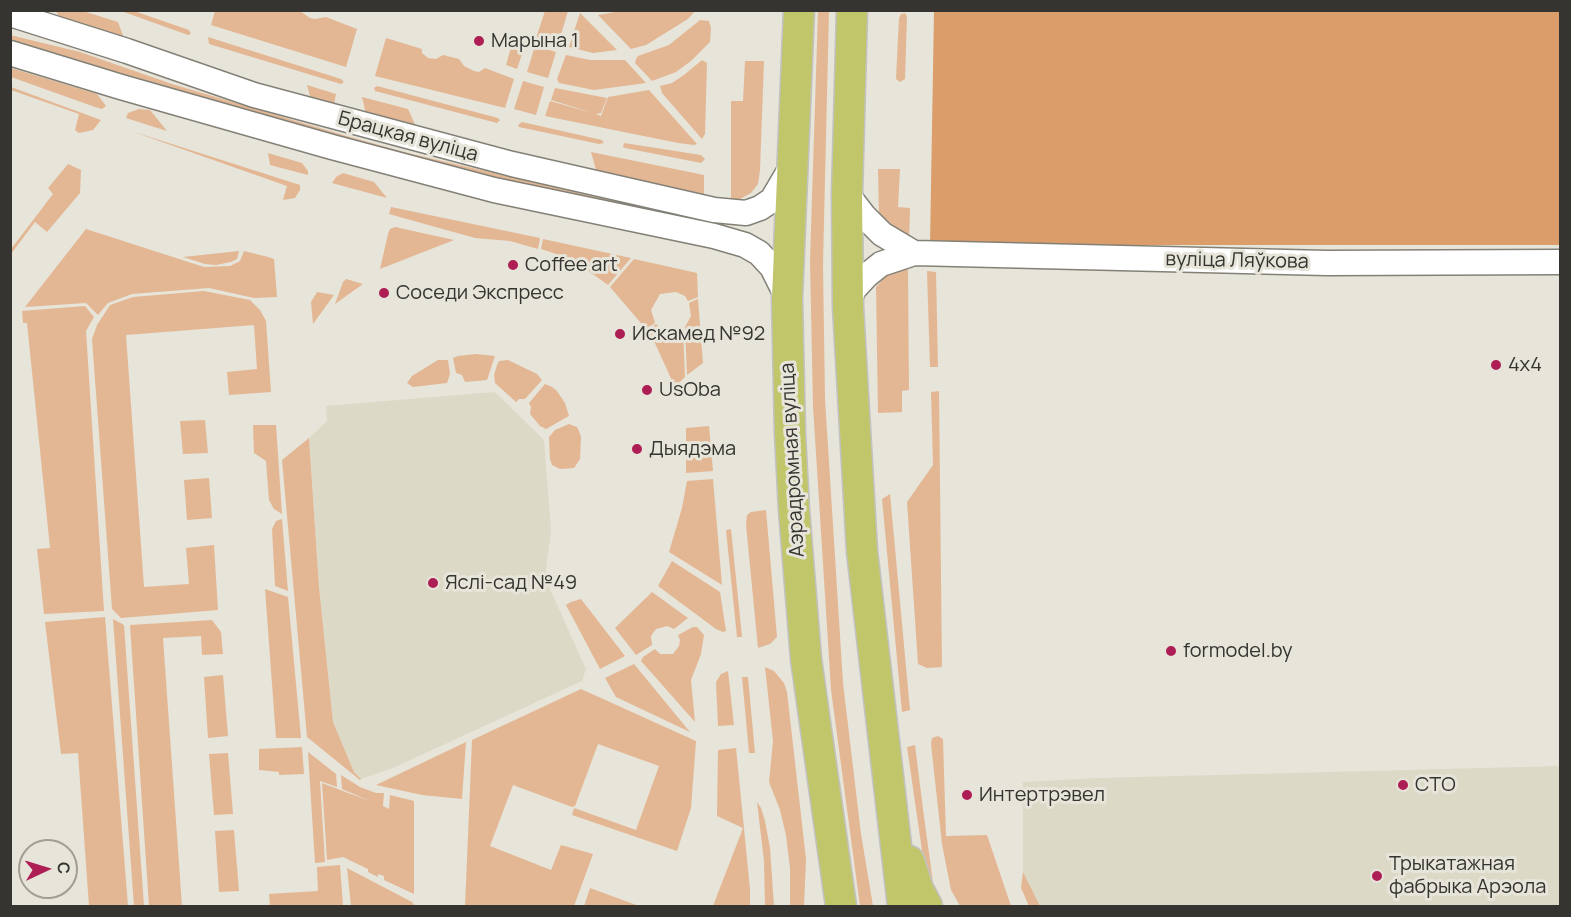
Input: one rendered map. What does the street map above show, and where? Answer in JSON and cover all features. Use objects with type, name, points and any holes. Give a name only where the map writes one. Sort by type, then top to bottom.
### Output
[{"type":"main road","name":"Аэрадромная вуліца","points":[[799,10],[787,298],[791,445],[802,617],[841,906]]},
{"type":"main road","points":[[852,10],[847,194],[849,307],[862,551],[903,906]]},
{"type":"main road","points":[[892,810],[918,889],[927,906]]},
{"type":"main road","points":[[822,906],[835,863]]},
{"type":"street","name":"Брацкая вуліца","points":[[10,14],[254,95],[512,164],[714,210],[746,213],[760,208],[772,200],[792,166]]},
{"type":"street","name":"Брацкая вуліца","points":[[10,52],[177,103],[494,190],[714,236],[745,245],[759,253],[772,267],[787,298]]},
{"type":"street","name":"вуліца Ляўкова","points":[[847,194],[882,234],[914,253]]},
{"type":"street","name":"вуліца Ляўкова","points":[[849,307],[853,290],[866,276],[881,264],[914,253],[1327,263],[1560,262]]},
{"type":"shaded area","points":[[56,11],[83,11],[118,22],[125,41],[65,19]]},
{"type":"shaded area","points":[[121,11],[134,11],[189,30],[191,34],[188,35]]},
{"type":"shaded area","points":[[215,11],[300,11],[310,18],[326,17],[357,29],[346,67],[211,25]]},
{"type":"shaded area","points":[[545,11],[568,11],[558,45],[536,38]]},
{"type":"shaded area","points":[[620,11],[695,11],[688,19],[646,45],[631,49],[598,15]]},
{"type":"shaded area","points":[[818,11],[829,11],[823,264],[825,399],[843,683],[861,834],[873,906],[860,906],[831,690],[813,406],[810,260]]},
{"type":"shaded area","points":[[934,11],[1560,11],[1560,245],[930,245]]},
{"type":"shaded area","points":[[580,13],[617,50],[593,53],[569,47]]},
{"type":"shaded area","points":[[905,13],[907,16],[905,79],[900,82],[896,79],[899,18]]},
{"type":"shaded area","points":[[700,20],[709,21],[710,42],[676,72],[652,81],[635,63],[638,56],[669,45]]},
{"type":"shaded area","points":[[10,35],[80,52],[172,84],[408,153],[678,216],[706,219],[709,221],[709,227],[430,166],[163,89],[82,61],[11,42]]},
{"type":"shaded area","points":[[208,37],[341,79],[344,82],[341,84],[209,44]]},
{"type":"shaded area","points":[[386,38],[422,49],[422,53],[428,58],[436,59],[443,55],[459,59],[464,66],[474,71],[479,72],[485,68],[514,79],[505,108],[375,76]]},
{"type":"shaded area","points":[[518,40],[526,42],[517,69],[506,65],[512,44]]},
{"type":"shaded area","points":[[535,46],[556,52],[548,78],[527,72]]},
{"type":"shaded area","points":[[566,55],[590,60],[625,60],[646,83],[594,90],[559,83],[557,79]]},
{"type":"shaded area","points":[[702,60],[707,63],[705,134],[702,139],[662,93],[660,86],[672,83]]},
{"type":"shaded area","points":[[745,61],[764,61],[760,170],[758,184],[751,193],[731,201],[731,101],[743,101]]},
{"type":"shaded area","points":[[11,68],[97,94],[106,106],[102,109],[95,107],[11,77]]},
{"type":"shaded area","points":[[523,81],[544,87],[536,115],[514,109]]},
{"type":"shaded area","points":[[307,85],[336,94],[334,105],[312,103]]},
{"type":"shaded area","points":[[377,86],[500,120],[497,123],[375,91],[374,88]]},
{"type":"shaded area","points":[[11,87],[101,120],[93,130],[79,133],[75,130],[79,114],[11,90]]},
{"type":"shaded area","points":[[555,88],[607,98],[601,113],[596,114],[551,100]]},
{"type":"shaded area","points":[[649,90],[697,144],[678,143],[545,116],[550,101],[601,116],[608,97]]},
{"type":"shaded area","points":[[362,97],[408,109],[418,131],[366,114]]},
{"type":"shaded area","points":[[139,109],[150,110],[167,131],[126,118],[128,113]]},
{"type":"shaded area","points":[[522,122],[602,140],[604,143],[599,144],[519,127],[518,125]]},
{"type":"shaded area","points":[[131,131],[300,185],[300,190],[295,198],[283,200],[287,186]]},
{"type":"shaded area","points":[[624,143],[701,155],[705,159],[701,163],[625,148]]},
{"type":"shaded area","points":[[591,152],[704,175],[704,199],[596,170]]},
{"type":"shaded area","points":[[268,153],[302,163],[308,175],[270,165]]},
{"type":"shaded area","points":[[68,164],[81,170],[80,193],[47,232],[35,222],[11,254],[11,249],[53,194],[48,188]]},
{"type":"shaded area","points":[[878,169],[900,169],[898,207],[910,208],[909,242],[879,217]]},
{"type":"shaded area","points":[[343,173],[374,182],[387,198],[332,183]]},
{"type":"shaded area","points":[[391,207],[540,238],[538,249],[510,241],[475,238],[389,214]]},
{"type":"shaded area","points":[[395,227],[454,240],[380,269],[388,234],[390,229]]},
{"type":"shaded area","points":[[86,229],[204,267],[230,266],[240,261],[244,251],[274,259],[277,297],[254,298],[209,288],[132,294],[108,303],[98,315],[86,303],[25,307]]},
{"type":"shaded area","points":[[543,239],[631,258],[608,285],[572,259],[541,249]]},
{"type":"shaded area","points":[[239,251],[237,259],[216,265],[183,257]]},
{"type":"shaded area","points":[[634,259],[697,273],[698,297],[688,301],[685,296],[676,292],[660,294],[651,310],[655,323],[646,329],[610,287]]},
{"type":"shaded area","points":[[908,269],[909,390],[902,391],[902,412],[878,413],[876,287],[887,275]]},
{"type":"shaded area","points":[[927,271],[936,272],[938,367],[930,367]]},
{"type":"shaded area","points":[[346,279],[363,284],[335,304],[343,282]]},
{"type":"shaded area","points":[[204,291],[250,300],[260,310],[266,321],[271,392],[229,395],[227,372],[257,369],[254,325],[126,335],[144,587],[189,584],[186,548],[214,545],[218,610],[121,618],[112,609],[92,339],[97,325],[110,305],[133,297]]},
{"type":"shaded area","points":[[317,292],[334,295],[313,324],[311,302]]},
{"type":"shaded area","points":[[698,299],[703,363],[687,375],[685,327],[691,316],[689,303]]},
{"type":"shaded area","points":[[85,306],[94,317],[86,331],[104,611],[44,614],[37,549],[50,548],[27,323],[23,323],[22,311]]},
{"type":"shaded area","points":[[656,324],[662,329],[672,331],[683,327],[685,377],[675,387],[653,339],[646,331]]},
{"type":"shaded area","points":[[476,354],[495,356],[487,380],[465,382],[462,375],[456,373],[453,358]]},
{"type":"shaded area","points":[[438,360],[448,360],[450,374],[447,383],[413,387],[407,383],[412,376]]},
{"type":"shaded area","points":[[508,360],[537,374],[542,380],[525,399],[519,399],[516,402],[495,383],[494,375],[499,361]]},
{"type":"shaded area","points":[[545,384],[557,391],[565,403],[569,416],[546,429],[540,426],[530,414],[529,403]]},
{"type":"shaded area","points":[[939,391],[942,667],[927,668],[918,664],[907,502],[933,465],[931,392]]},
{"type":"shaded area","name":"Яслі-сад №49","points":[[495,392],[544,440],[551,530],[545,578],[586,669],[582,681],[393,768],[361,779],[354,772],[333,722],[319,587],[309,438],[327,421],[326,406]]},
{"type":"shaded area","points":[[205,420],[208,453],[183,454],[180,421]]},
{"type":"shaded area","points":[[569,424],[577,427],[581,437],[580,459],[574,468],[560,469],[552,465],[549,437],[555,430]]},
{"type":"shaded area","points":[[253,425],[276,425],[282,514],[274,509],[269,500],[266,461],[254,453]]},
{"type":"shaded area","points":[[709,426],[713,471],[686,473],[686,428]]},
{"type":"shaded area","points":[[309,438],[319,587],[333,722],[354,772],[360,780],[307,737],[282,460]]},
{"type":"shaded area","points":[[209,478],[212,518],[187,520],[184,480]]},
{"type":"shaded area","points":[[713,479],[722,585],[669,552],[687,481]]},
{"type":"shaded area","points":[[890,494],[910,710],[902,712],[882,499]]},
{"type":"shaded area","points":[[766,510],[777,637],[770,644],[758,648],[746,525],[747,515],[751,512]]},
{"type":"shaded area","points":[[282,519],[288,591],[275,586],[272,529],[276,521]]},
{"type":"shaded area","points":[[731,529],[742,637],[737,637],[726,530]]},
{"type":"shaded area","points":[[672,561],[720,592],[726,631],[716,629],[658,586]]},
{"type":"shaded area","points":[[265,589],[288,597],[301,738],[276,738]]},
{"type":"shaded area","points":[[652,592],[688,618],[674,629],[667,626],[656,629],[651,636],[652,645],[636,655],[615,628]]},
{"type":"shaded area","points":[[581,599],[625,656],[600,669],[566,605]]},
{"type":"shaded area","points":[[105,617],[128,906],[89,906],[78,753],[61,754],[45,622]]},
{"type":"shaded area","points":[[113,619],[124,625],[144,906],[134,906]]},
{"type":"shaded area","points":[[212,620],[221,632],[223,654],[202,655],[201,636],[163,638],[182,906],[149,906],[130,625]]},
{"type":"shaded area","points":[[697,627],[704,635],[701,654],[691,680],[695,722],[641,661],[655,649],[660,654],[673,654],[679,646],[678,635]]},
{"type":"shaded area","points":[[634,664],[690,732],[616,697],[605,678]]},
{"type":"shaded area","points":[[765,667],[774,671],[784,683],[787,692],[806,859],[804,906],[790,906],[790,868],[786,835],[780,810],[769,782],[773,741]]},
{"type":"shaded area","points":[[728,671],[734,725],[718,726],[716,682],[721,674]]},
{"type":"shaded area","points":[[223,675],[228,736],[208,738],[204,677]]},
{"type":"shaded area","points":[[742,677],[748,677],[755,753],[749,753]]},
{"type":"shaded area","points":[[581,689],[696,741],[691,808],[677,851],[572,815],[574,808],[636,830],[659,766],[598,744],[575,806],[572,807],[513,785],[490,846],[551,870],[561,845],[593,854],[574,906],[465,906],[472,740]]},
{"type":"shaded area","points":[[938,736],[943,739],[946,836],[987,835],[1011,906],[960,906],[951,890],[942,844],[931,744],[932,738]]},
{"type":"shaded area","points":[[466,742],[462,799],[422,795],[376,785]]},
{"type":"shaded area","points":[[915,745],[934,890],[926,878],[907,747]]},
{"type":"shaded area","points":[[302,747],[304,774],[279,775],[279,772],[259,770],[259,749]]},
{"type":"shaded area","points":[[736,748],[750,906],[713,906],[743,828],[717,816],[718,750]]},
{"type":"shaded area","points":[[308,752],[336,774],[337,787],[320,781],[325,862],[315,863]]},
{"type":"shaded area","points":[[228,753],[233,814],[214,815],[209,754]]},
{"type":"shaded area","points":[[1560,766],[1560,906],[1040,906],[1023,872],[1023,782]]},
{"type":"shaded area","points":[[341,775],[360,787],[376,793],[384,793],[383,806],[389,809],[390,795],[414,801],[414,894],[384,880],[384,876],[378,874],[378,877],[368,872],[368,869],[343,857],[327,860],[322,783],[372,802],[342,789]]},
{"type":"shaded area","points":[[757,802],[765,821],[770,848],[774,906],[765,906],[764,861]]},
{"type":"shaded area","points":[[234,830],[239,891],[219,892],[215,831]]},
{"type":"shaded area","points":[[340,865],[343,906],[270,906],[269,894],[318,891],[317,867]]},
{"type":"shaded area","points":[[347,868],[412,902],[415,906],[351,906]]},
{"type":"shaded area","points":[[1023,872],[1040,906],[1029,906],[1021,888]]},
{"type":"shaded area","points":[[590,888],[639,906],[584,906]]},
{"type":"place","name":"Марына 1","points":[[479,41]]},
{"type":"place","name":"Coffee art","points":[[513,265]]},
{"type":"place","name":"Соседи Экспресс","points":[[384,293]]},
{"type":"place","name":"Искамед №92","points":[[620,334]]},
{"type":"place","name":"4х4","points":[[1496,365]]},
{"type":"place","name":"UsOba","points":[[647,390]]},
{"type":"place","name":"Дыядэма","points":[[637,449]]},
{"type":"place","name":"Яслі-сад №49","points":[[433,583]]},
{"type":"place","name":"formodel.by","points":[[1171,651]]},
{"type":"place","name":"СТО","points":[[1403,785]]},
{"type":"place","name":"Интертрэвел","points":[[967,795]]},
{"type":"place","name":"Трыкатажная фабрыка Арэола","points":[[1377,876]]}]
